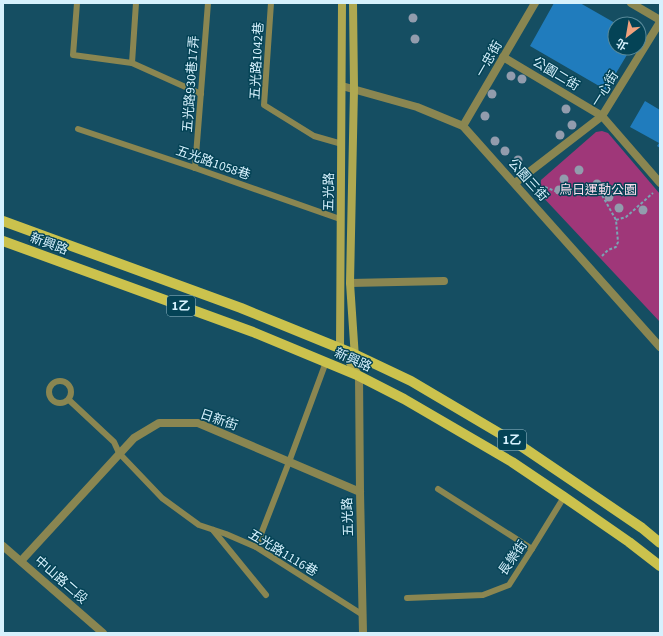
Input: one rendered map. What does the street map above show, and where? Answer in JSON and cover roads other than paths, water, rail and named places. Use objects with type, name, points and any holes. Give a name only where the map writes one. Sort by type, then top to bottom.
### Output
[{"type":"main road","name":"五光路","points":[[340,348],[342,3]]},
{"type":"main road","name":"五光路","points":[[353,3],[354,89],[350,283],[354,354],[359,376]]},
{"type":"main road","name":"新興路","points":[[3,221],[241,308],[354,354],[411,381],[521,446],[635,524],[660,543]]},
{"type":"main road","name":"新興路","points":[[3,241],[253,332],[359,376],[404,399],[512,462],[564,496],[660,566]]},
{"type":"main road","points":[[340,348],[359,376]]},
{"type":"street","name":"一忠街","points":[[463,126],[535,3]]},
{"type":"street","points":[[631,3],[660,21]]},
{"type":"street","name":"一心街","points":[[515,183],[602,116],[660,21]]},
{"type":"street","name":"公園二街","points":[[504,57],[602,116],[660,183]]},
{"type":"street","name":"公園三街","points":[[342,86],[417,107],[463,126],[660,347]]},
{"type":"street","points":[[350,283],[444,281]]},
{"type":"street","name":"五光路","points":[[359,376],[363,633]]},
{"type":"street","name":"日新街","points":[[21,561],[134,438],[159,423],[198,423],[360,492]]},
{"type":"street","name":"中山路二段","points":[[3,546],[103,633]]},
{"type":"lane","points":[[77,3],[73,55],[132,63],[201,94]]},
{"type":"lane","points":[[132,63],[136,3]]},
{"type":"lane","name":"五光路930巷17弄","points":[[195,168],[208,3]]},
{"type":"lane","name":"五光路1042巷","points":[[271,3],[264,105],[314,136],[342,144]]},
{"type":"lane","name":"五光路1058巷","points":[[78,129],[340,219]]},
{"type":"lane","points":[[256,547],[290,462],[326,362]]},
{"type":"lane","name":"五光路1116巷","points":[[69,400],[114,442],[119,453],[162,498],[199,525],[256,547],[363,616]]},
{"type":"lane","points":[[438,489],[532,549]]},
{"type":"lane","name":"長樂街","points":[[407,598],[483,595],[509,584],[564,496]]},
{"type":"lane","points":[[213,530],[266,595]]},
{"type":"park label","name":"烏日運動公園","points":[[598,190]]}]
